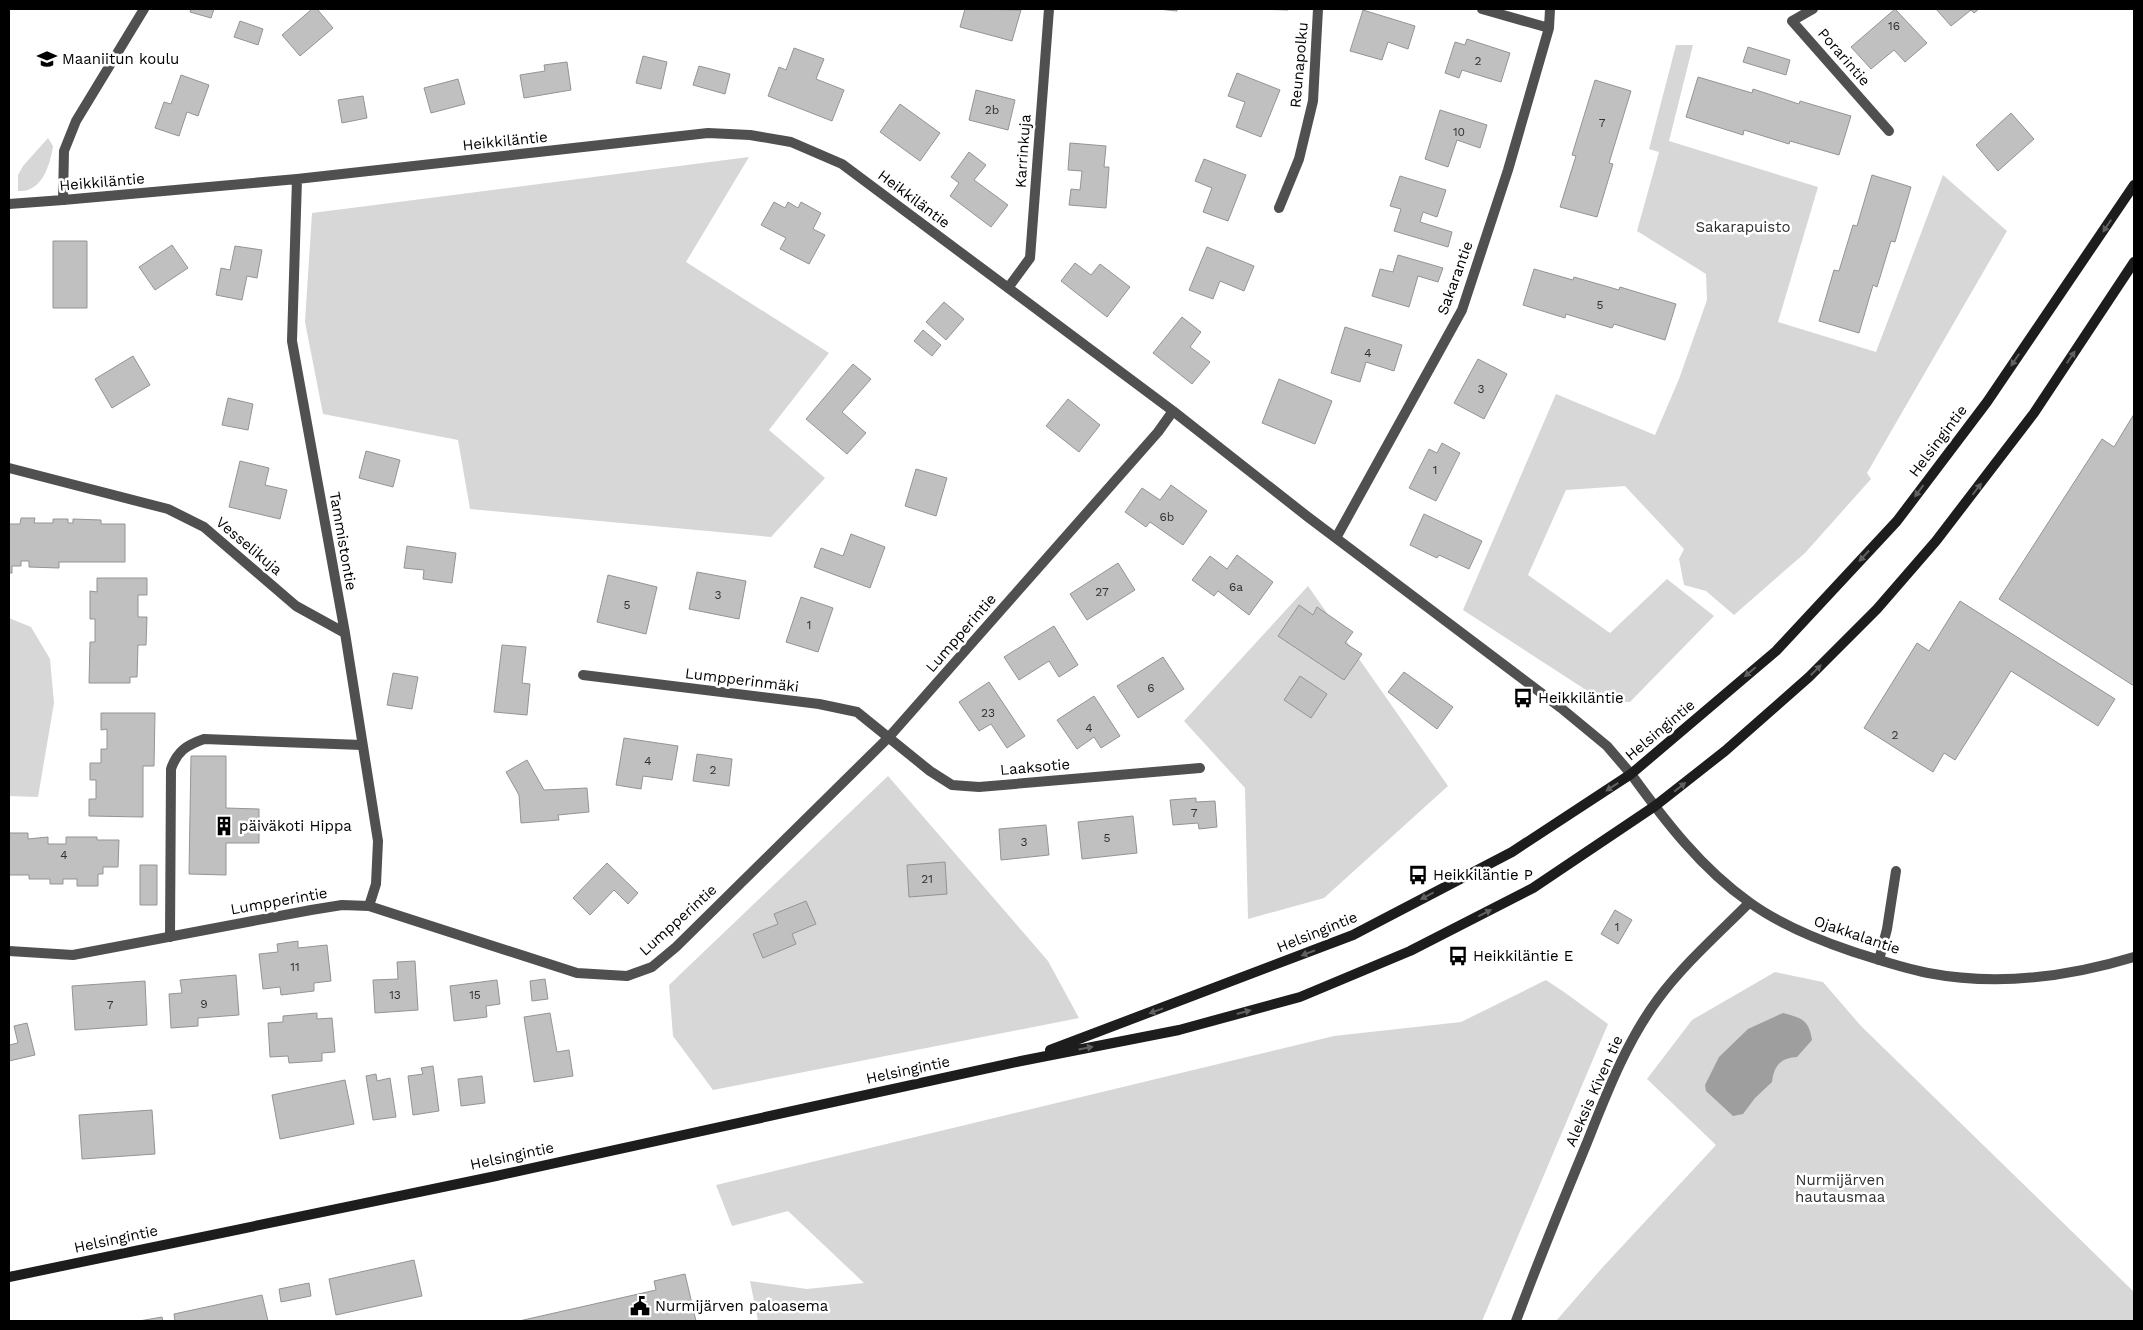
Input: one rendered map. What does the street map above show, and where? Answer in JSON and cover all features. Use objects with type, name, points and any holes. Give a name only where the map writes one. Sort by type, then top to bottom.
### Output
[{"type":"main road","name":"Helsingintie","points":[[1021,1061],[1354,935],[1512,852],[1631,774],[1776,651],[1897,521],[1987,402],[2134,185]]},
{"type":"main road","name":"Helsingintie","points":[[9,1277],[496,1176],[1021,1061],[1179,1030],[1300,997],[1410,951],[1534,888],[1655,806],[1725,751],[1809,677],[1884,602],[1936,541],[2034,413],[2134,262]]},
{"type":"street","points":[[63,200],[64,151],[76,121],[144,9]]},
{"type":"street","name":"Karrinkuja","points":[[1008,288],[1030,258],[1049,9]]},
{"type":"street","name":"Reunapolku","points":[[1279,208],[1299,159],[1313,101],[1318,9]]},
{"type":"street","points":[[1482,9],[1549,28]]},
{"type":"street","name":"Sakarantie","points":[[1336,538],[1462,310],[1508,170],[1549,28],[1550,9]]},
{"type":"street","name":"Porarintie","points":[[1813,9],[1792,21],[1889,131]]},
{"type":"street","name":"Heikkiläntie","points":[[9,204],[297,179],[708,133],[750,135],[791,142],[842,164],[1173,412],[1561,708],[1607,746],[1631,774]]},
{"type":"street","name":"Tammistontie","points":[[297,179],[292,341],[344,633],[378,841],[376,884],[368,906]]},
{"type":"street","name":"Lumpperintie","points":[[9,951],[73,955],[342,905],[368,906],[577,973],[626,976],[652,967],[676,946],[889,737],[1158,432],[1173,412]]},
{"type":"street","name":"Vesselikuja","points":[[9,468],[168,509],[204,527],[296,606],[344,633]]},
{"type":"street","name":"Lumpperinmäki","points":[[583,675],[819,704],[857,712],[889,737]]},
{"type":"street","name":"Laaksotie","points":[[889,737],[952,785],[979,787],[1200,768]]},
{"type":"street","points":[[170,937],[172,769],[174,759],[187,745],[204,738],[362,744]]},
{"type":"street","name":"Ojakkalantie","points":[[1631,774],[1703,864],[1749,903],[1812,937],[1879,960],[1928,973],[1984,979],[2041,977],[2100,968],[2134,957]]},
{"type":"street","points":[[1879,960],[1887,929],[1896,871]]},
{"type":"street","name":"Aleksis Kiven tie","points":[[1516,1321],[1542,1251],[1610,1086],[1640,1028],[1658,999],[1703,949],[1749,903]]},
{"type":"green space","name":"Sakarapuisto","points":[[1676,45],[1693,45],[1669,141],[1818,187],[1778,322],[1876,352],[1943,175],[2007,231],[1867,473],[1871,479],[1805,553],[1734,615],[1706,591],[1684,585],[1679,559],[1684,549],[1625,486],[1566,490],[1528,575],[1610,633],[1667,579],[1714,616],[1630,702],[1603,701],[1463,610],[1556,394],[1655,435],[1679,379],[1707,300],[1706,274],[1637,231],[1659,152],[1649,149]]},
{"type":"green space","points":[[48,138],[53,146],[51,158],[40,182],[26,191],[18,191],[18,175],[23,166]]},
{"type":"green space","points":[[749,157],[686,262],[829,353],[769,430],[825,478],[771,537],[470,509],[458,440],[323,414],[305,322],[312,213]]},
{"type":"green space","points":[[1308,586],[1448,786],[1324,898],[1248,919],[1245,788],[1184,721]]},
{"type":"green space","points":[[9,618],[31,627],[50,659],[54,703],[38,797],[9,796]]},
{"type":"green space","points":[[888,776],[1048,961],[1079,1018],[713,1090],[673,1036],[669,985]]},
{"type":"green space","name":"Nurmijärven hautausmaa","points":[[1775,972],[1823,982],[1861,1026],[2134,1292],[2134,1321],[1556,1321],[1602,1268],[1716,1145],[1647,1079],[1692,1020]]},
{"type":"green space","points":[[1546,980],[1608,1024],[1482,1321],[758,1321],[750,1281],[807,1289],[864,1283],[788,1211],[732,1226],[716,1185],[1334,1036],[1461,1022]]},
{"type":"shaded area","points":[[1783,1013],[1804,1021],[1809,1028],[1812,1040],[1797,1057],[1787,1059],[1779,1064],[1774,1071],[1772,1082],[1755,1098],[1743,1114],[1733,1116],[1706,1091],[1705,1085],[1719,1057],[1748,1029]]},
{"type":"building","points":[[191,9],[214,9],[211,18],[190,12]]},
{"type":"building","points":[[312,9],[317,9],[333,28],[300,56],[282,35]]},
{"type":"building","points":[[965,9],[1021,10],[1012,41],[960,27]]},
{"type":"building","points":[[1158,9],[1177,9],[1177,11]]},
{"type":"building","points":[[1256,9],[1288,9],[1288,10]]},
{"type":"building","points":[[1895,9],[1927,43],[1905,62],[1894,50],[1871,69],[1851,47]]},
{"type":"building","points":[[1936,9],[1979,9],[1974,13],[1971,10],[1951,26]]},
{"type":"building","points":[[1363,10],[1415,26],[1408,49],[1388,42],[1382,60],[1350,51]]},
{"type":"building","points":[[240,21],[263,29],[258,45],[234,37]]},
{"type":"building","points":[[1467,39],[1510,53],[1501,82],[1462,70],[1459,78],[1445,73],[1455,42],[1465,45]]},
{"type":"building","points":[[1748,47],[1790,60],[1786,75],[1743,62]]},
{"type":"building","points":[[794,48],[824,59],[816,79],[844,90],[832,121],[768,96],[779,67],[786,70]]},
{"type":"building","points":[[643,56],[667,62],[661,89],[636,83]]},
{"type":"building","points":[[567,62],[571,90],[524,98],[520,75],[545,71],[544,65]]},
{"type":"building","points":[[699,66],[730,74],[725,94],[693,85]]},
{"type":"building","points":[[1237,73],[1280,90],[1261,137],[1236,127],[1245,102],[1228,96]]},
{"type":"building","points":[[181,75],[209,85],[198,116],[187,112],[179,136],[155,128],[164,102],[171,104]]},
{"type":"building","points":[[1698,77],[1752,93],[1753,89],[1799,104],[1800,101],[1851,116],[1839,155],[1790,141],[1789,144],[1744,130],[1743,135],[1686,117]]},
{"type":"building","points":[[458,79],[465,104],[431,113],[424,88]]},
{"type":"building","points":[[1595,80],[1631,91],[1609,163],[1613,164],[1597,217],[1560,207],[1576,156],[1572,155]]},
{"type":"building","points":[[976,90],[1015,100],[1008,130],[969,120]]},
{"type":"building","points":[[363,96],[367,118],[342,123],[338,100]]},
{"type":"building","points":[[900,104],[940,133],[920,161],[880,132]]},
{"type":"building","points":[[1440,110],[1487,125],[1480,148],[1457,140],[1448,167],[1425,159]]},
{"type":"building","points":[[2011,113],[2034,139],[1998,171],[1976,145]]},
{"type":"building","points":[[1070,143],[1106,146],[1104,167],[1109,167],[1106,208],[1069,205],[1071,189],[1080,190],[1082,171],[1068,170]]},
{"type":"building","points":[[969,152],[986,165],[974,180],[1008,205],[991,227],[950,196],[959,183],[951,177]]},
{"type":"building","points":[[1204,159],[1246,175],[1228,221],[1203,212],[1212,188],[1195,181]]},
{"type":"building","points":[[1872,175],[1911,187],[1895,242],[1891,241],[1877,287],[1873,285],[1859,333],[1819,321],[1834,270],[1839,271],[1853,225],[1857,226]]},
{"type":"building","points":[[1400,176],[1446,190],[1437,217],[1423,212],[1420,222],[1452,232],[1448,247],[1394,231],[1401,209],[1390,206]]},
{"type":"building","points":[[774,202],[785,208],[788,202],[798,208],[801,202],[821,213],[813,229],[825,235],[809,264],[780,249],[786,238],[761,225]]},
{"type":"building","points":[[53,241],[87,241],[87,308],[53,308]]},
{"type":"building","points":[[172,245],[188,268],[155,290],[139,267]]},
{"type":"building","points":[[235,246],[262,250],[257,278],[247,276],[242,300],[216,295],[221,268],[230,270]]},
{"type":"building","points":[[1207,247],[1254,266],[1244,291],[1220,281],[1213,299],[1189,290]]},
{"type":"building","points":[[1398,255],[1443,268],[1438,282],[1418,276],[1409,307],[1372,296],[1380,269],[1393,272]]},
{"type":"building","points":[[1075,263],[1091,275],[1100,264],[1130,287],[1107,317],[1061,281]]},
{"type":"building","points":[[1534,269],[1573,280],[1574,277],[1619,290],[1620,287],[1676,304],[1665,340],[1614,324],[1612,328],[1566,314],[1565,318],[1523,305]]},
{"type":"building","points":[[944,302],[964,319],[946,340],[926,322]]},
{"type":"building","points":[[1182,317],[1201,332],[1190,347],[1210,362],[1192,384],[1153,353]]},
{"type":"building","points":[[1345,327],[1402,345],[1394,371],[1366,362],[1360,382],[1331,373]]},
{"type":"building","points":[[923,330],[941,345],[932,356],[914,341]]},
{"type":"building","points":[[133,356],[150,385],[112,408],[95,379]]},
{"type":"building","points":[[1478,359],[1507,374],[1484,419],[1454,403]]},
{"type":"building","points":[[853,364],[871,379],[842,412],[866,433],[847,454],[806,419]]},
{"type":"building","points":[[1279,379],[1332,401],[1315,444],[1262,423]]},
{"type":"building","points":[[228,398],[253,404],[248,430],[222,425]]},
{"type":"building","points":[[1068,399],[1100,425],[1079,452],[1046,426]]},
{"type":"building","points":[[2134,414],[2134,686],[1999,599],[2102,439],[2114,447]]},
{"type":"building","points":[[1442,443],[1460,453],[1436,501],[1409,488],[1429,449],[1437,453]]},
{"type":"building","points":[[366,451],[400,460],[393,487],[359,478]]},
{"type":"building","points":[[240,461],[269,468],[265,485],[287,490],[280,519],[229,507]]},
{"type":"building","points":[[916,469],[947,478],[936,516],[905,506]]},
{"type":"building","points":[[1171,485],[1207,511],[1183,545],[1150,522],[1146,527],[1125,512],[1142,488],[1160,500]]},
{"type":"building","points":[[1424,514],[1482,541],[1469,569],[1439,555],[1437,558],[1410,545]]},
{"type":"building","points":[[21,518],[35,518],[34,523],[53,523],[53,519],[68,519],[68,523],[73,523],[73,519],[101,520],[101,524],[125,524],[125,562],[59,562],[59,568],[29,567],[29,561],[21,561],[21,566],[12,566],[12,573],[9,573],[9,524],[20,524]]},
{"type":"building","points":[[851,534],[885,547],[870,588],[814,567],[821,548],[843,556]]},
{"type":"building","points":[[407,546],[456,553],[452,583],[423,579],[424,570],[404,568]]},
{"type":"building","points":[[1237,555],[1273,582],[1249,615],[1218,591],[1214,596],[1192,580],[1210,556],[1227,569]]},
{"type":"building","points":[[1118,563],[1135,590],[1087,620],[1070,594]]},
{"type":"building","points":[[697,572],[746,581],[739,619],[689,609]]},
{"type":"building","points":[[608,575],[657,587],[646,634],[597,622]]},
{"type":"building","points":[[97,578],[147,578],[147,595],[138,595],[138,617],[147,617],[146,645],[138,645],[137,677],[130,677],[130,683],[89,683],[90,642],[95,642],[95,619],[90,619],[90,591],[97,592]]},
{"type":"building","points":[[801,597],[833,608],[818,652],[786,642]]},
{"type":"building","points":[[1960,601],[2115,699],[2098,726],[2011,671],[1955,760],[1944,753],[1933,772],[1864,728],[1917,643],[1929,651]]},
{"type":"building","points":[[1299,605],[1313,615],[1317,607],[1353,632],[1345,643],[1362,654],[1344,680],[1278,636]]},
{"type":"building","points":[[1054,626],[1078,665],[1059,677],[1049,661],[1019,680],[1004,657]]},
{"type":"building","points":[[502,645],[526,647],[522,683],[530,684],[527,715],[494,712]]},
{"type":"building","points":[[1163,657],[1184,689],[1138,718],[1117,686]]},
{"type":"building","points":[[1404,672],[1453,707],[1437,729],[1388,692]]},
{"type":"building","points":[[393,673],[418,677],[412,709],[387,705]]},
{"type":"building","points":[[1300,676],[1327,694],[1311,718],[1284,700]]},
{"type":"building","points":[[989,682],[1025,736],[1007,748],[991,724],[979,731],[959,702]]},
{"type":"building","points":[[1094,696],[1120,736],[1101,748],[1094,737],[1077,749],[1057,720]]},
{"type":"building","points":[[101,713],[155,713],[154,766],[143,766],[143,817],[89,816],[89,799],[96,799],[96,780],[90,780],[90,763],[101,763],[101,749],[107,749],[107,729],[101,730]]},
{"type":"building","points":[[624,738],[678,746],[672,780],[643,776],[641,789],[616,785]]},
{"type":"building","points":[[697,754],[732,759],[729,786],[693,781]]},
{"type":"building","name":"päiväkoti Hippa","points":[[191,756],[226,756],[226,808],[259,809],[259,843],[226,843],[226,875],[189,874]]},
{"type":"building","points":[[527,760],[544,790],[587,788],[589,812],[558,815],[559,820],[521,823],[519,795],[506,772]]},
{"type":"building","points":[[1196,798],[1196,802],[1215,801],[1217,827],[1199,829],[1198,823],[1173,825],[1170,800]]},
{"type":"building","points":[[1133,816],[1137,853],[1082,859],[1078,822]]},
{"type":"building","points":[[1046,825],[1049,855],[1001,860],[999,829]]},
{"type":"building","points":[[9,833],[28,833],[28,839],[48,837],[48,844],[66,844],[66,837],[97,837],[97,840],[119,840],[118,867],[103,867],[103,874],[98,874],[98,886],[77,886],[77,879],[63,879],[63,884],[50,884],[50,879],[29,879],[29,875],[9,875]]},
{"type":"building","points":[[945,862],[947,894],[909,897],[907,865]]},
{"type":"building","points":[[607,863],[638,893],[628,904],[614,890],[590,915],[573,898]]},
{"type":"building","points":[[140,865],[157,865],[157,905],[140,905]]},
{"type":"building","points":[[806,901],[816,924],[792,934],[796,944],[763,958],[753,934],[778,924],[774,914]]},
{"type":"building","points":[[1615,910],[1632,920],[1618,944],[1601,934]]},
{"type":"building","points":[[298,941],[298,948],[327,945],[331,981],[314,983],[314,991],[281,995],[280,987],[263,989],[259,954],[278,952],[277,944]]},
{"type":"building","points":[[415,961],[418,1010],[375,1013],[373,980],[398,979],[397,962]]},
{"type":"building","points":[[236,975],[239,1015],[198,1018],[198,1026],[171,1028],[169,994],[182,993],[180,980]]},
{"type":"building","points":[[545,979],[548,999],[532,1001],[530,981]]},
{"type":"building","points":[[497,980],[500,1004],[486,1006],[487,1017],[454,1021],[450,986]]},
{"type":"building","points":[[145,981],[147,1025],[75,1030],[72,986]]},
{"type":"building","points":[[317,1013],[317,1019],[332,1018],[335,1052],[322,1053],[322,1061],[289,1063],[288,1056],[270,1057],[268,1023],[283,1022],[283,1016]]},
{"type":"building","points":[[550,1013],[557,1052],[569,1050],[573,1076],[534,1082],[524,1017]]},
{"type":"building","points":[[27,1023],[35,1055],[9,1061],[9,1045],[18,1043],[14,1026]]},
{"type":"building","points":[[433,1066],[439,1111],[413,1115],[408,1076],[423,1074],[421,1068]]},
{"type":"building","points":[[376,1074],[377,1081],[390,1078],[396,1117],[373,1120],[366,1076]]},
{"type":"building","points":[[482,1076],[485,1103],[461,1106],[458,1079]]},
{"type":"building","points":[[345,1080],[354,1124],[280,1139],[272,1095]]},
{"type":"building","points":[[152,1110],[155,1154],[82,1159],[79,1115]]},
{"type":"building","points":[[414,1260],[422,1296],[336,1315],[329,1279]]},
{"type":"building","name":"Nurmijärven paloasema","points":[[685,1274],[696,1321],[519,1321],[656,1290],[654,1281]]},
{"type":"building","points":[[309,1283],[311,1296],[281,1302],[279,1289]]},
{"type":"building","points":[[262,1295],[268,1321],[175,1321],[174,1314]]},
{"type":"building","points":[[162,1317],[163,1321],[139,1321]]},
{"type":"place","name":"Maaniitun koulu","points":[[47,59]]},
{"type":"place","name":"Heikkiläntie","points":[[1523,698]]},
{"type":"place","name":"päiväkoti Hippa","points":[[224,826]]},
{"type":"place","name":"Heikkiläntie P","points":[[1418,875]]},
{"type":"place","name":"Heikkiläntie E","points":[[1458,956]]},
{"type":"place","name":"Nurmijärven paloasema","points":[[640,1306]]}]
